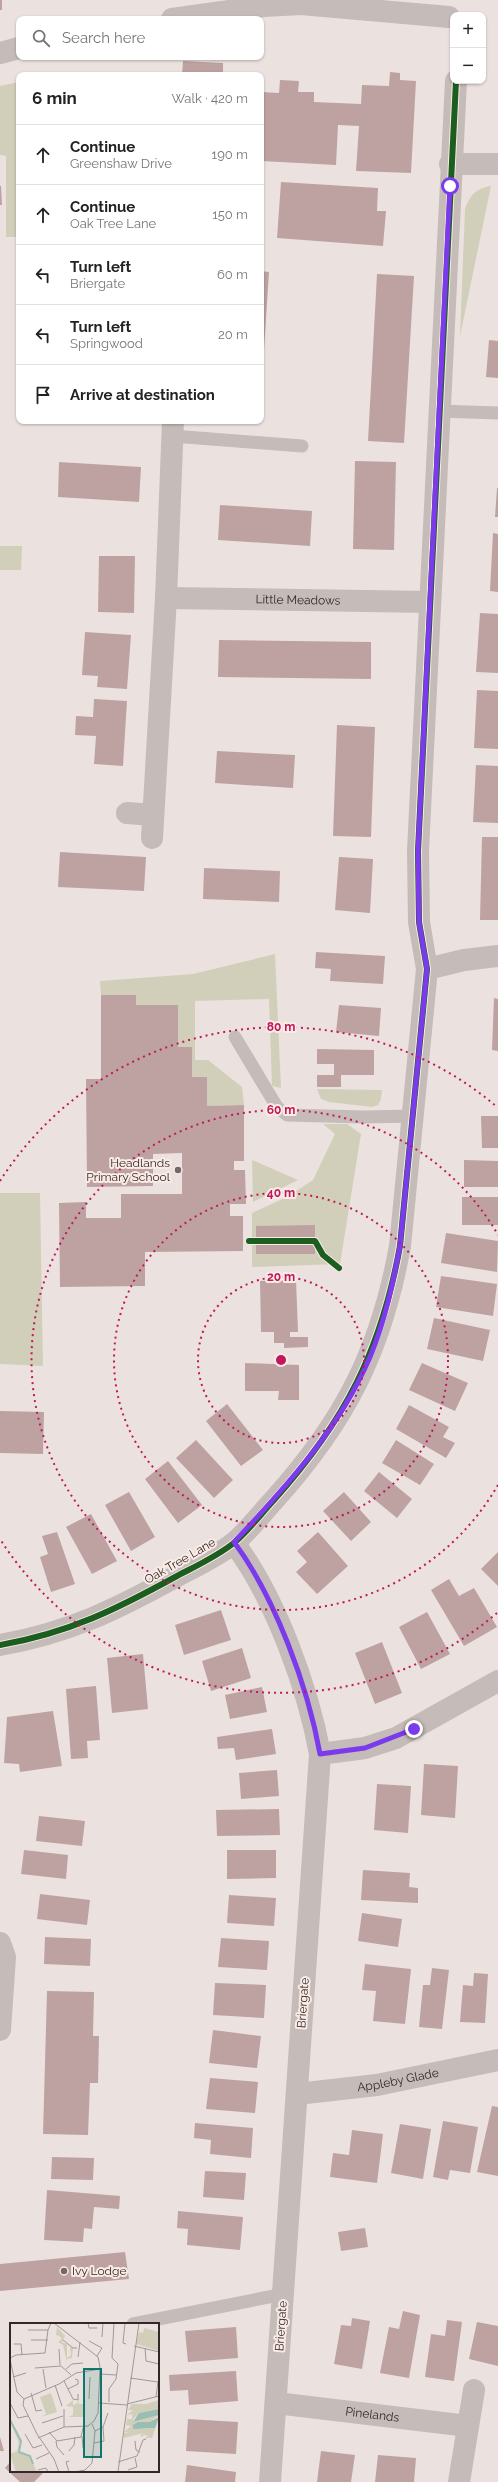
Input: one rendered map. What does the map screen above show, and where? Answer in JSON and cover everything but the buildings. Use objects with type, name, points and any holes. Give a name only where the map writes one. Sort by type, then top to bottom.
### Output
[{"type":"street","points":[[179,16],[200,7],[301,4],[450,16]]},
{"type":"street","points":[[0,53],[16,49]]},
{"type":"street","name":"Oak Tree Lane","points":[[0,1645],[30,1640],[68,1629],[112,1612],[234,1542],[298,1473],[351,1396],[370,1357],[395,1275],[413,1116],[427,969],[419,922],[418,850],[440,411],[450,164],[456,84]]},
{"type":"street","points":[[450,164],[498,164]]},
{"type":"street","points":[[152,838],[166,598],[173,429]]},
{"type":"street","name":"Little Meadows","points":[[166,598],[430,602]]},
{"type":"street","points":[[127,813],[154,815]]},
{"type":"street","points":[[427,969],[464,960],[498,956]]},
{"type":"street","name":"Briergate","points":[[234,1542],[250,1563],[263,1588],[289,1650],[310,1708],[320,1754],[270,2482]]},
{"type":"street","points":[[320,1754],[365,1748],[396,1738],[498,1681]]},
{"type":"street","points":[[0,1943],[5,1957],[0,2030]]},
{"type":"street","name":"Appleby Glade","points":[[297,2094],[377,2085],[498,2060]]},
{"type":"street","points":[[459,2482],[474,2390]]},
{"type":"street","name":"Pinelands","points":[[276,2403],[468,2426]]},
{"type":"lane","points":[[440,411],[498,413]]},
{"type":"lane","points":[[173,429],[302,446]]},
{"type":"lane","points":[[235,1038],[277,1108],[287,1115],[364,1117],[413,1116]]},
{"type":"lane","points":[[138,2323],[284,2294]]},
{"type":"shaded area","points":[[16,83],[16,237],[6,237],[6,156],[0,155],[0,86]]},
{"type":"shaded area","points":[[491,186],[460,336],[465,209],[474,193],[481,188]]},
{"type":"shaded area","points":[[0,546],[22,546],[21,570],[0,570]]},
{"type":"shaded area","points":[[275,954],[281,1088],[272,1086],[269,999],[195,1001],[195,1060],[208,1060],[242,1087],[244,1105],[207,1106],[207,1077],[192,1077],[178,1047],[178,1005],[136,1005],[136,995],[101,995],[100,981],[193,974]]},
{"type":"shaded area","points":[[317,1089],[382,1090],[381,1099],[378,1105],[372,1107],[329,1102],[321,1099]]},
{"type":"shaded area","points":[[323,1124],[347,1124],[361,1134],[340,1264],[252,1267],[252,1213],[287,1197],[313,1180],[335,1134]]},
{"type":"shaded area","points":[[252,1160],[298,1180],[253,1202]]},
{"type":"shaded area","points":[[0,1193],[40,1193],[43,1366],[0,1364]]},
{"type":"cycle path","points":[[0,1645],[25,1640],[71,1627],[113,1609],[199,1565],[235,1542],[299,1471],[321,1442],[340,1413],[356,1383],[371,1352],[382,1319],[392,1284],[400,1246],[427,969],[419,922],[418,851],[456,84]]},
{"type":"cycle path","points":[[249,1241],[315,1241],[323,1255],[339,1268]]},
{"type":"place","name":"Headlands Primary School","points":[[178,1170]]},
{"type":"place","name":"Ivy Lodge","points":[[64,2271]]},
{"type":"route","points":[[414,1729],[396,1738],[365,1748],[320,1754],[315,1723],[303,1685],[263,1588],[250,1563],[234,1542],[298,1473],[351,1396],[370,1357],[375,1342],[392,1289],[400,1246],[427,969],[419,922],[418,850],[450,186]]}]
